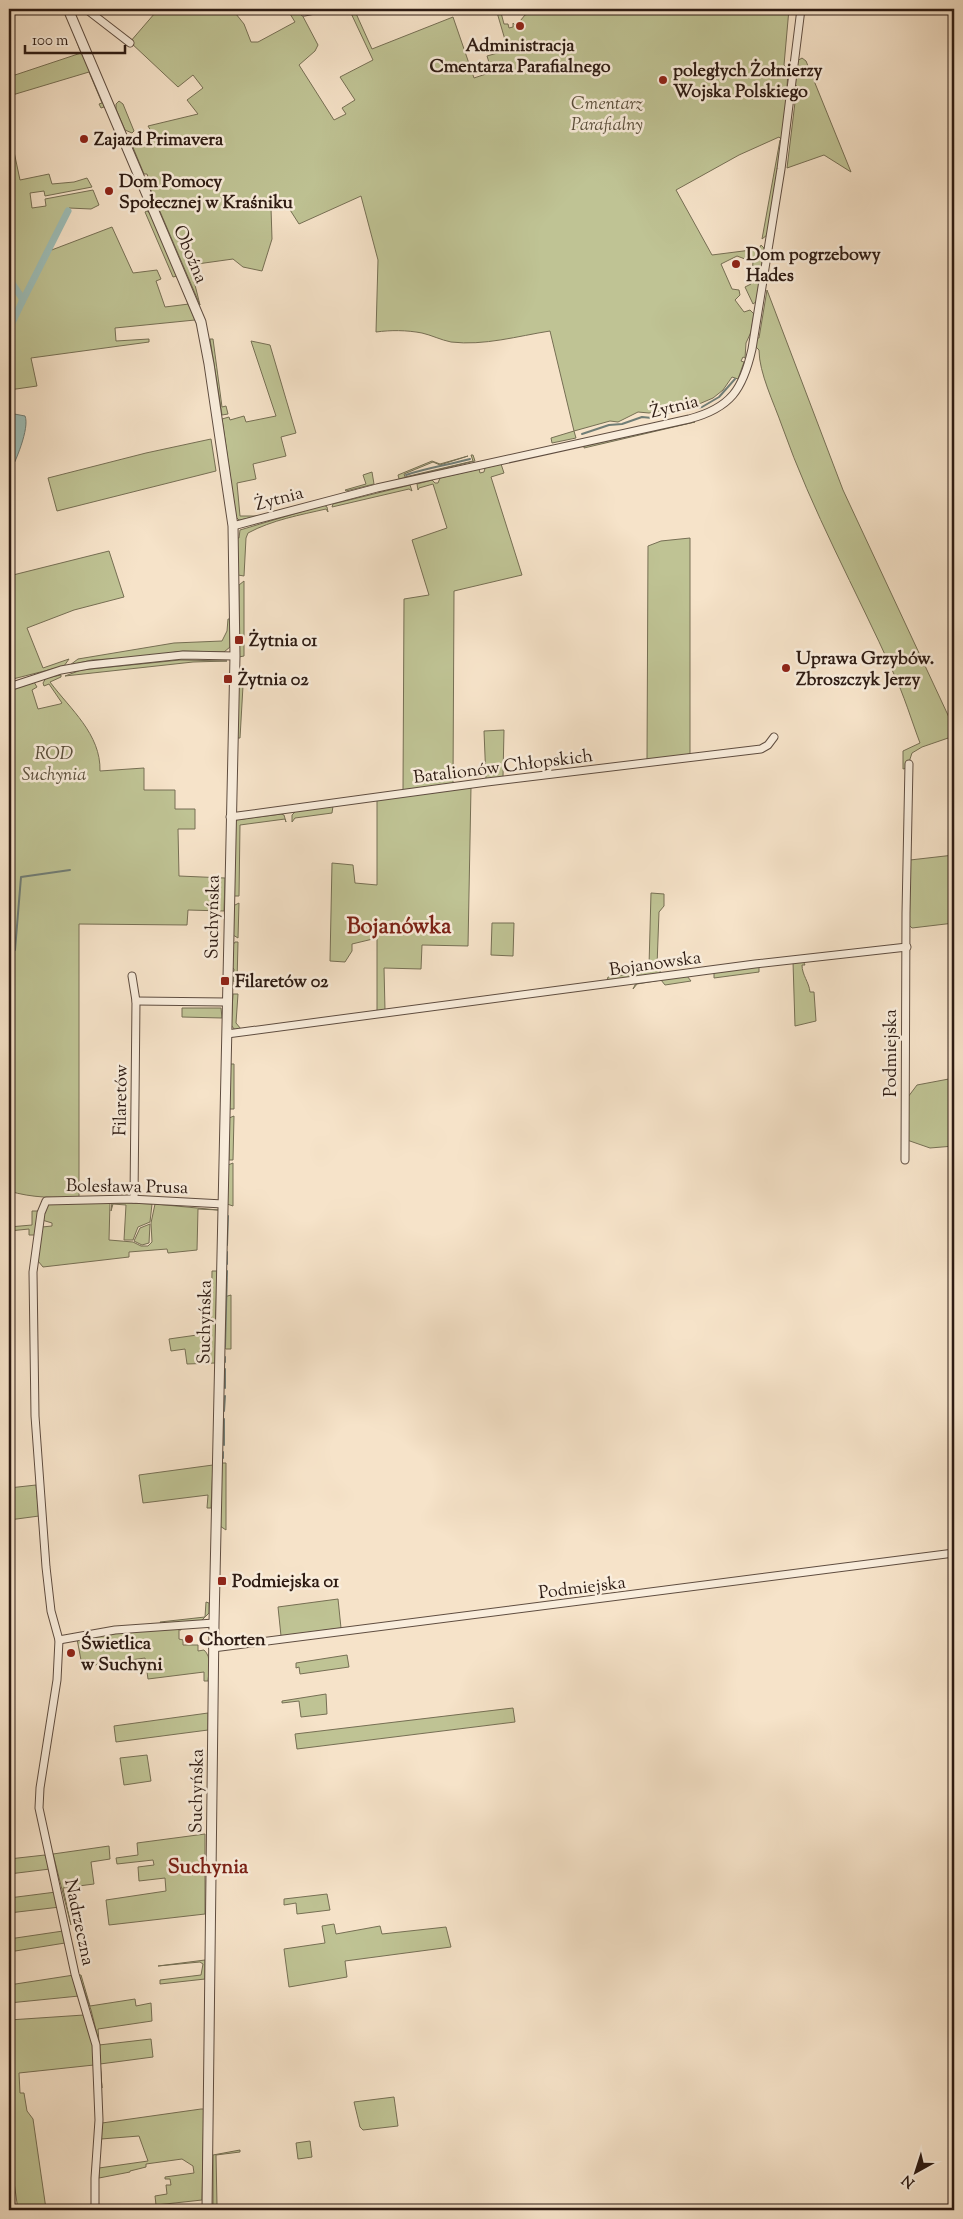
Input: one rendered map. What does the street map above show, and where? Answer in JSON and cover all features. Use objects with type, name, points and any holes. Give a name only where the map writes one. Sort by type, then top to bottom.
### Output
[{"type":"street","name":"Oboźna","points":[[68,9],[201,322],[207,350],[233,526]]},
{"type":"street","points":[[86,9],[130,44]]},
{"type":"street","points":[[304,12],[320,9]]},
{"type":"street","name":"Żytnia","points":[[233,526],[378,488],[699,417],[729,400],[745,377],[752,349],[782,169],[801,9]]},
{"type":"street","name":"Suchyńska","points":[[207,2210],[214,1623],[234,656],[233,526]]},
{"type":"street","points":[[9,687],[61,670],[88,665],[183,655],[234,656]]},
{"type":"street","name":"Batalionów Chłopskich","points":[[230,817],[487,782],[760,749],[768,746],[774,737]]},
{"type":"street","points":[[906,947],[909,764]]},
{"type":"street","name":"Bojanowska","points":[[227,1034],[755,964],[906,947]]},
{"type":"street","name":"Podmiejska","points":[[905,1160],[906,947]]},
{"type":"street","name":"Filaretów","points":[[132,976],[136,1001],[134,1199]]},
{"type":"street","points":[[136,1001],[226,1002]]},
{"type":"street","name":"Bolesława Prusa","points":[[40,1484],[35,1416],[33,1272],[44,1202],[50,1200],[134,1199],[223,1204]]},
{"type":"street","name":"Nadrzeczna","points":[[40,1484],[49,1599],[59,1640],[57,1680],[40,1788],[39,1808],[75,1974],[96,2045],[99,2120],[96,2210]]},
{"type":"street","name":"Podmiejska","points":[[214,1648],[954,1553]]},
{"type":"street","points":[[59,1640],[115,1630],[214,1623]]},
{"type":"green space","name":"Cmentarz Parafialny","points":[[152,9],[232,9],[244,24],[251,42],[258,42],[295,22],[287,9],[299,9],[318,45],[315,51],[299,65],[334,120],[346,114],[342,108],[355,100],[340,77],[373,60],[349,9],[354,9],[372,49],[453,17],[474,78],[492,72],[487,56],[508,50],[496,9],[500,9],[504,24],[508,24],[509,28],[513,27],[513,23],[516,26],[525,15],[548,9],[789,9],[784,65],[788,69],[787,88],[790,89],[781,139],[779,137],[739,155],[676,190],[712,255],[759,249],[761,245],[764,248],[757,301],[753,304],[745,287],[751,284],[753,262],[737,256],[721,264],[732,289],[739,290],[740,295],[735,300],[744,312],[750,310],[754,314],[751,332],[746,343],[745,358],[743,357],[741,361],[744,362],[738,379],[732,377],[723,390],[713,398],[699,404],[649,413],[638,412],[618,422],[610,421],[574,431],[550,331],[476,343],[451,342],[416,332],[376,332],[378,260],[361,196],[299,224],[285,202],[271,208],[272,239],[262,271],[243,267],[233,259],[190,265],[200,305],[147,181],[149,180],[147,174],[144,174],[132,145],[133,140],[137,138],[141,145],[155,138],[148,126],[198,114],[187,100],[203,88],[193,75],[178,87],[130,42],[155,13]]},
{"type":"green space","points":[[70,24],[104,107],[101,108],[99,104],[102,103],[89,72],[9,96],[9,77],[81,53]]},
{"type":"green space","points":[[802,58],[806,61],[851,172],[824,155],[787,168],[797,86],[795,85],[797,61]]},
{"type":"green space","points":[[119,101],[123,104],[134,131],[132,133],[125,130],[116,109],[116,104]]},
{"type":"green space","points":[[9,128],[20,180],[49,174],[52,184],[74,182],[87,178],[92,187],[45,196],[44,191],[30,193],[32,208],[46,206],[45,199],[93,190],[99,205],[91,209],[69,208],[49,251],[112,227],[133,273],[157,270],[161,279],[156,281],[165,307],[188,304],[195,320],[115,328],[116,341],[149,339],[149,342],[31,358],[37,386],[9,390]]},
{"type":"green space","points":[[780,140],[783,142],[767,235],[762,239]]},
{"type":"green space","points":[[147,211],[151,214],[177,276],[173,277],[145,212]]},
{"type":"green space","points":[[767,290],[843,490],[954,728],[954,736],[922,747],[912,753],[907,768],[903,769],[903,751],[920,743],[904,698],[807,489],[761,368],[759,350],[755,346],[756,338],[759,338]]},
{"type":"green space","points":[[210,339],[213,339],[222,407],[226,406],[228,414],[222,415]]},
{"type":"green space","points":[[251,341],[270,345],[296,433],[281,437],[286,456],[253,464],[256,479],[237,483],[240,516],[259,516],[239,520],[236,517],[222,419],[229,417],[230,420],[244,416],[246,422],[276,416]]},
{"type":"green space","points":[[695,422],[584,448],[584,445]]},
{"type":"green space","points":[[574,431],[576,438],[552,443],[551,438]]},
{"type":"green space","points":[[211,439],[216,471],[57,511],[48,478],[146,453]]},
{"type":"green space","points":[[471,455],[473,455],[475,461],[399,479],[398,475],[432,461],[440,464],[468,456],[440,465],[433,462],[404,474],[405,477],[473,461]]},
{"type":"green space","points":[[501,464],[504,473],[491,477],[522,575],[454,591],[453,784],[403,790],[404,599],[429,595],[412,540],[447,528],[433,484],[418,490],[417,484],[432,480],[438,483],[440,478],[479,469],[480,473],[484,472],[485,468]]},
{"type":"green space","points":[[372,472],[374,484],[345,490],[366,484],[363,475]]},
{"type":"green space","points":[[410,485],[412,491],[409,489],[332,507],[333,504]]},
{"type":"green space","points":[[324,505],[327,507],[328,512],[326,509],[286,518],[248,533],[246,538],[244,576],[238,575],[237,538],[239,538],[240,530]]},
{"type":"green space","points":[[690,538],[690,754],[647,760],[648,546],[661,541]]},
{"type":"green space","points":[[109,551],[124,597],[74,610],[27,628],[43,668],[69,659],[64,666],[9,680],[9,576]]},
{"type":"green space","points":[[244,581],[244,656],[239,657],[239,585]]},
{"type":"green space","points":[[228,619],[230,619],[230,647],[224,652],[183,651],[143,657],[92,660],[70,665],[78,659],[174,643],[222,641],[227,631]]},
{"type":"green space","points":[[180,660],[227,661],[193,662],[65,676],[81,670]]},
{"type":"green space","name":"ROD Suchynia","points":[[61,675],[61,677],[50,682],[75,712],[90,734],[99,758],[100,771],[144,768],[144,790],[175,790],[175,809],[195,809],[195,829],[178,829],[179,876],[225,878],[224,911],[188,910],[187,925],[79,924],[79,1197],[35,1196],[9,1191],[9,690],[34,682],[37,687],[32,690],[38,709],[60,704],[62,703],[49,684],[44,686],[43,683],[46,678]]},
{"type":"green space","points":[[238,686],[243,686],[240,738],[237,738]]},
{"type":"green space","points":[[504,730],[503,777],[486,780],[484,731]]},
{"type":"green space","points":[[471,787],[468,946],[422,945],[421,969],[384,968],[385,1010],[377,1012],[377,938],[352,944],[352,951],[345,962],[330,961],[332,863],[353,865],[355,883],[377,885],[377,799]]},
{"type":"green space","points":[[333,806],[332,813],[295,818],[292,822],[292,815],[297,810]]},
{"type":"green space","points":[[284,815],[286,822],[285,819],[240,825],[239,896],[234,896],[235,820]]},
{"type":"green space","points":[[954,855],[954,923],[912,928],[909,925],[910,860]]},
{"type":"green space","points":[[651,893],[664,894],[664,906],[659,912],[657,966],[661,969],[659,974],[607,981],[608,977],[644,972],[649,966]]},
{"type":"green space","points":[[239,903],[238,938],[233,935],[233,906]]},
{"type":"green space","points":[[492,923],[514,923],[513,956],[491,955]]},
{"type":"green space","points":[[235,942],[238,942],[237,982],[233,981],[234,969],[232,967],[233,945]]},
{"type":"green space","points":[[803,961],[805,965],[802,965],[802,969],[810,992],[814,992],[816,1021],[795,1026],[793,962]]},
{"type":"green space","points":[[759,965],[759,972],[714,978],[714,972]]},
{"type":"green space","points":[[687,976],[691,981],[665,985],[661,980],[637,984],[633,989],[636,983]]},
{"type":"green space","points":[[233,994],[238,994],[236,1023],[241,1029],[235,1030],[231,1025]]},
{"type":"green space","points":[[182,1008],[221,1008],[222,1018],[182,1017]]},
{"type":"green space","points":[[230,1064],[234,1064],[234,1109],[229,1109]]},
{"type":"green space","points":[[954,1078],[954,1146],[930,1148],[907,1140],[908,1097],[917,1085]]},
{"type":"green space","points":[[234,1116],[233,1160],[229,1160],[229,1118]]},
{"type":"green space","points":[[233,1163],[233,1206],[227,1204],[228,1165]]},
{"type":"green space","points":[[110,1202],[109,1240],[133,1242],[141,1246],[148,1246],[152,1242],[151,1223],[155,1204],[218,1210],[198,1209],[197,1250],[168,1253],[167,1249],[129,1252],[129,1257],[43,1267],[38,1261],[42,1227],[52,1226],[52,1223],[42,1220],[48,1204]]},
{"type":"green space","points":[[112,1202],[152,1204],[150,1222],[138,1227],[133,1240],[124,1240],[126,1205],[113,1204],[111,1211]]},
{"type":"green space","points":[[32,1211],[39,1211],[36,1235],[29,1235],[29,1229],[9,1231],[9,1227],[32,1225]]},
{"type":"green space","points":[[150,1224],[149,1243],[142,1245],[134,1241],[140,1228]]},
{"type":"green space","points":[[212,1271],[217,1271],[215,1363],[187,1364],[185,1349],[171,1351],[169,1339],[211,1333]]},
{"type":"green space","points":[[231,1295],[231,1349],[226,1349],[223,1347],[224,1297]]},
{"type":"green space","points":[[221,1463],[226,1463],[226,1530],[220,1526]]},
{"type":"green space","points":[[213,1465],[211,1508],[207,1508],[208,1495],[143,1503],[139,1475]]},
{"type":"green space","points":[[36,1485],[39,1516],[9,1520],[9,1488]]},
{"type":"green space","points":[[338,1599],[341,1628],[281,1636],[278,1607]]},
{"type":"green space","points":[[206,1602],[209,1603],[209,1613],[205,1617]]},
{"type":"green space","points":[[205,1617],[201,1621],[162,1625],[160,1622]]},
{"type":"green space","points":[[181,1628],[179,1630],[179,1639],[183,1640],[183,1645],[198,1645],[198,1651],[204,1650],[207,1653],[209,1664],[208,1681],[204,1681],[204,1672],[148,1679],[145,1658],[87,1666],[86,1660],[81,1660],[77,1639],[115,1632]]},
{"type":"green space","points":[[347,1655],[349,1667],[300,1674],[299,1667],[296,1668],[296,1663]]},
{"type":"green space","points":[[326,1694],[327,1714],[301,1717],[299,1701],[282,1703],[282,1701]]},
{"type":"green space","points":[[513,1708],[515,1722],[297,1749],[295,1734]]},
{"type":"green space","points":[[208,1713],[208,1730],[116,1742],[114,1726]]},
{"type":"green space","points":[[147,1755],[151,1781],[124,1785],[120,1758]]},
{"type":"green space","points":[[205,1834],[205,1914],[109,1925],[106,1900],[166,1891],[165,1878],[139,1881],[138,1867],[154,1865],[153,1860],[117,1864],[116,1858],[138,1855],[137,1843]]},
{"type":"green space","points":[[109,1846],[110,1859],[91,1862],[94,1884],[63,1888],[71,1925],[53,1854]]},
{"type":"green space","points":[[45,1855],[50,1869],[9,1874],[9,1859]]},
{"type":"green space","points":[[56,1892],[60,1907],[9,1913],[9,1898]]},
{"type":"green space","points":[[327,1894],[330,1910],[297,1914],[296,1903],[284,1905],[284,1899]]},
{"type":"green space","points":[[334,1924],[336,1934],[380,1926],[382,1934],[446,1927],[451,1947],[345,1961],[347,1977],[289,1987],[284,1949],[325,1943],[322,1926]]},
{"type":"green space","points":[[63,1931],[65,1943],[9,1952],[9,1939]]},
{"type":"green space","points":[[205,1960],[205,1979],[160,1984],[160,1980],[201,1975],[203,1964],[200,1962],[158,1966]]},
{"type":"green space","points":[[74,1975],[79,1996],[9,2003],[9,1985]]},
{"type":"green space","points":[[79,1975],[81,1975],[90,2006],[135,1999],[136,2006],[151,2003],[152,2021],[98,2029],[99,2042]]},
{"type":"green space","points":[[84,2015],[94,2050],[94,2065],[19,2073],[20,2093],[24,2093],[27,2111],[33,2119],[46,2209],[18,2210],[9,2147],[9,2020]]},
{"type":"green space","points":[[151,2039],[153,2057],[100,2064],[99,2045]]},
{"type":"green space","points":[[394,2097],[398,2126],[363,2130],[360,2127],[354,2102]]},
{"type":"green space","points":[[204,2109],[202,2200],[156,2205],[155,2196],[167,2194],[166,2185],[171,2185],[170,2179],[165,2179],[165,2177],[194,2173],[193,2166],[182,2159],[146,2164],[146,2167],[130,2172],[99,2178],[99,2168],[148,2161],[139,2136],[101,2139],[102,2123]]},
{"type":"green space","points":[[310,2141],[312,2157],[298,2159],[296,2143]]},
{"type":"green space","points":[[240,2150],[240,2152],[216,2155],[217,2205],[213,2205],[213,2155]]},
{"type":"water","points":[[9,413],[25,416],[26,421],[21,445],[9,474]]},
{"type":"waterway","points":[[22,302],[68,211]]},
{"type":"waterway","points":[[9,279],[22,298],[22,302],[9,329]]},
{"type":"waterway","points":[[582,434],[642,417],[652,418],[671,412],[702,407],[719,397],[735,379]]},
{"type":"waterway","points":[[406,475],[470,459]]},
{"type":"waterway","points":[[9,954],[15,950],[21,877],[70,870]]},
{"type":"waterway","points":[[10,978],[12,954]]},
{"type":"waterway","points":[[9,984],[9,990]]},
{"type":"waterway","points":[[227,1245],[228,1216]]},
{"type":"waterway","points":[[227,1252],[227,1264]]},
{"type":"waterway","points":[[225,1347],[227,1271]]},
{"type":"waterway","points":[[225,1357],[225,1362]]},
{"type":"waterway","points":[[225,1369],[225,1388]]},
{"type":"waterway","points":[[224,1411],[225,1396]]},
{"type":"waterway","points":[[224,1419],[224,1445]]},
{"type":"waterway","points":[[223,1452],[223,1458]]},
{"type":"place","name":"Administracja Cmentarza Parafialnego","points":[[520,26]]},
{"type":"place","name":"poległych Żołnierzy Wojska Polskiego","points":[[663,80]]},
{"type":"place","name":"Zajazd Primavera","points":[[84,139]]},
{"type":"place","name":"Dom Pomocy Społecznej w Kraśniku","points":[[109,191]]},
{"type":"place","name":"Dom pogrzebowy Hades","points":[[736,264]]},
{"type":"place","name":"Żytnia 01","points":[[239,640]]},
{"type":"place","name":"Uprawa Grzybów. Zbroszczyk Jerzy","points":[[786,668]]},
{"type":"place","name":"Żytnia 02","points":[[228,679]]},
{"type":"place","name":"Filaretów 02","points":[[225,981]]},
{"type":"place","name":"Podmiejska 01","points":[[222,1581]]},
{"type":"place","name":"Chorten","points":[[189,1639]]},
{"type":"place","name":"Świetlica w Suchyni","points":[[71,1653]]},
{"type":"district","name":"Bojanówka","points":[[399,925]]},
{"type":"district","name":"Suchynia","points":[[208,1866]]}]
